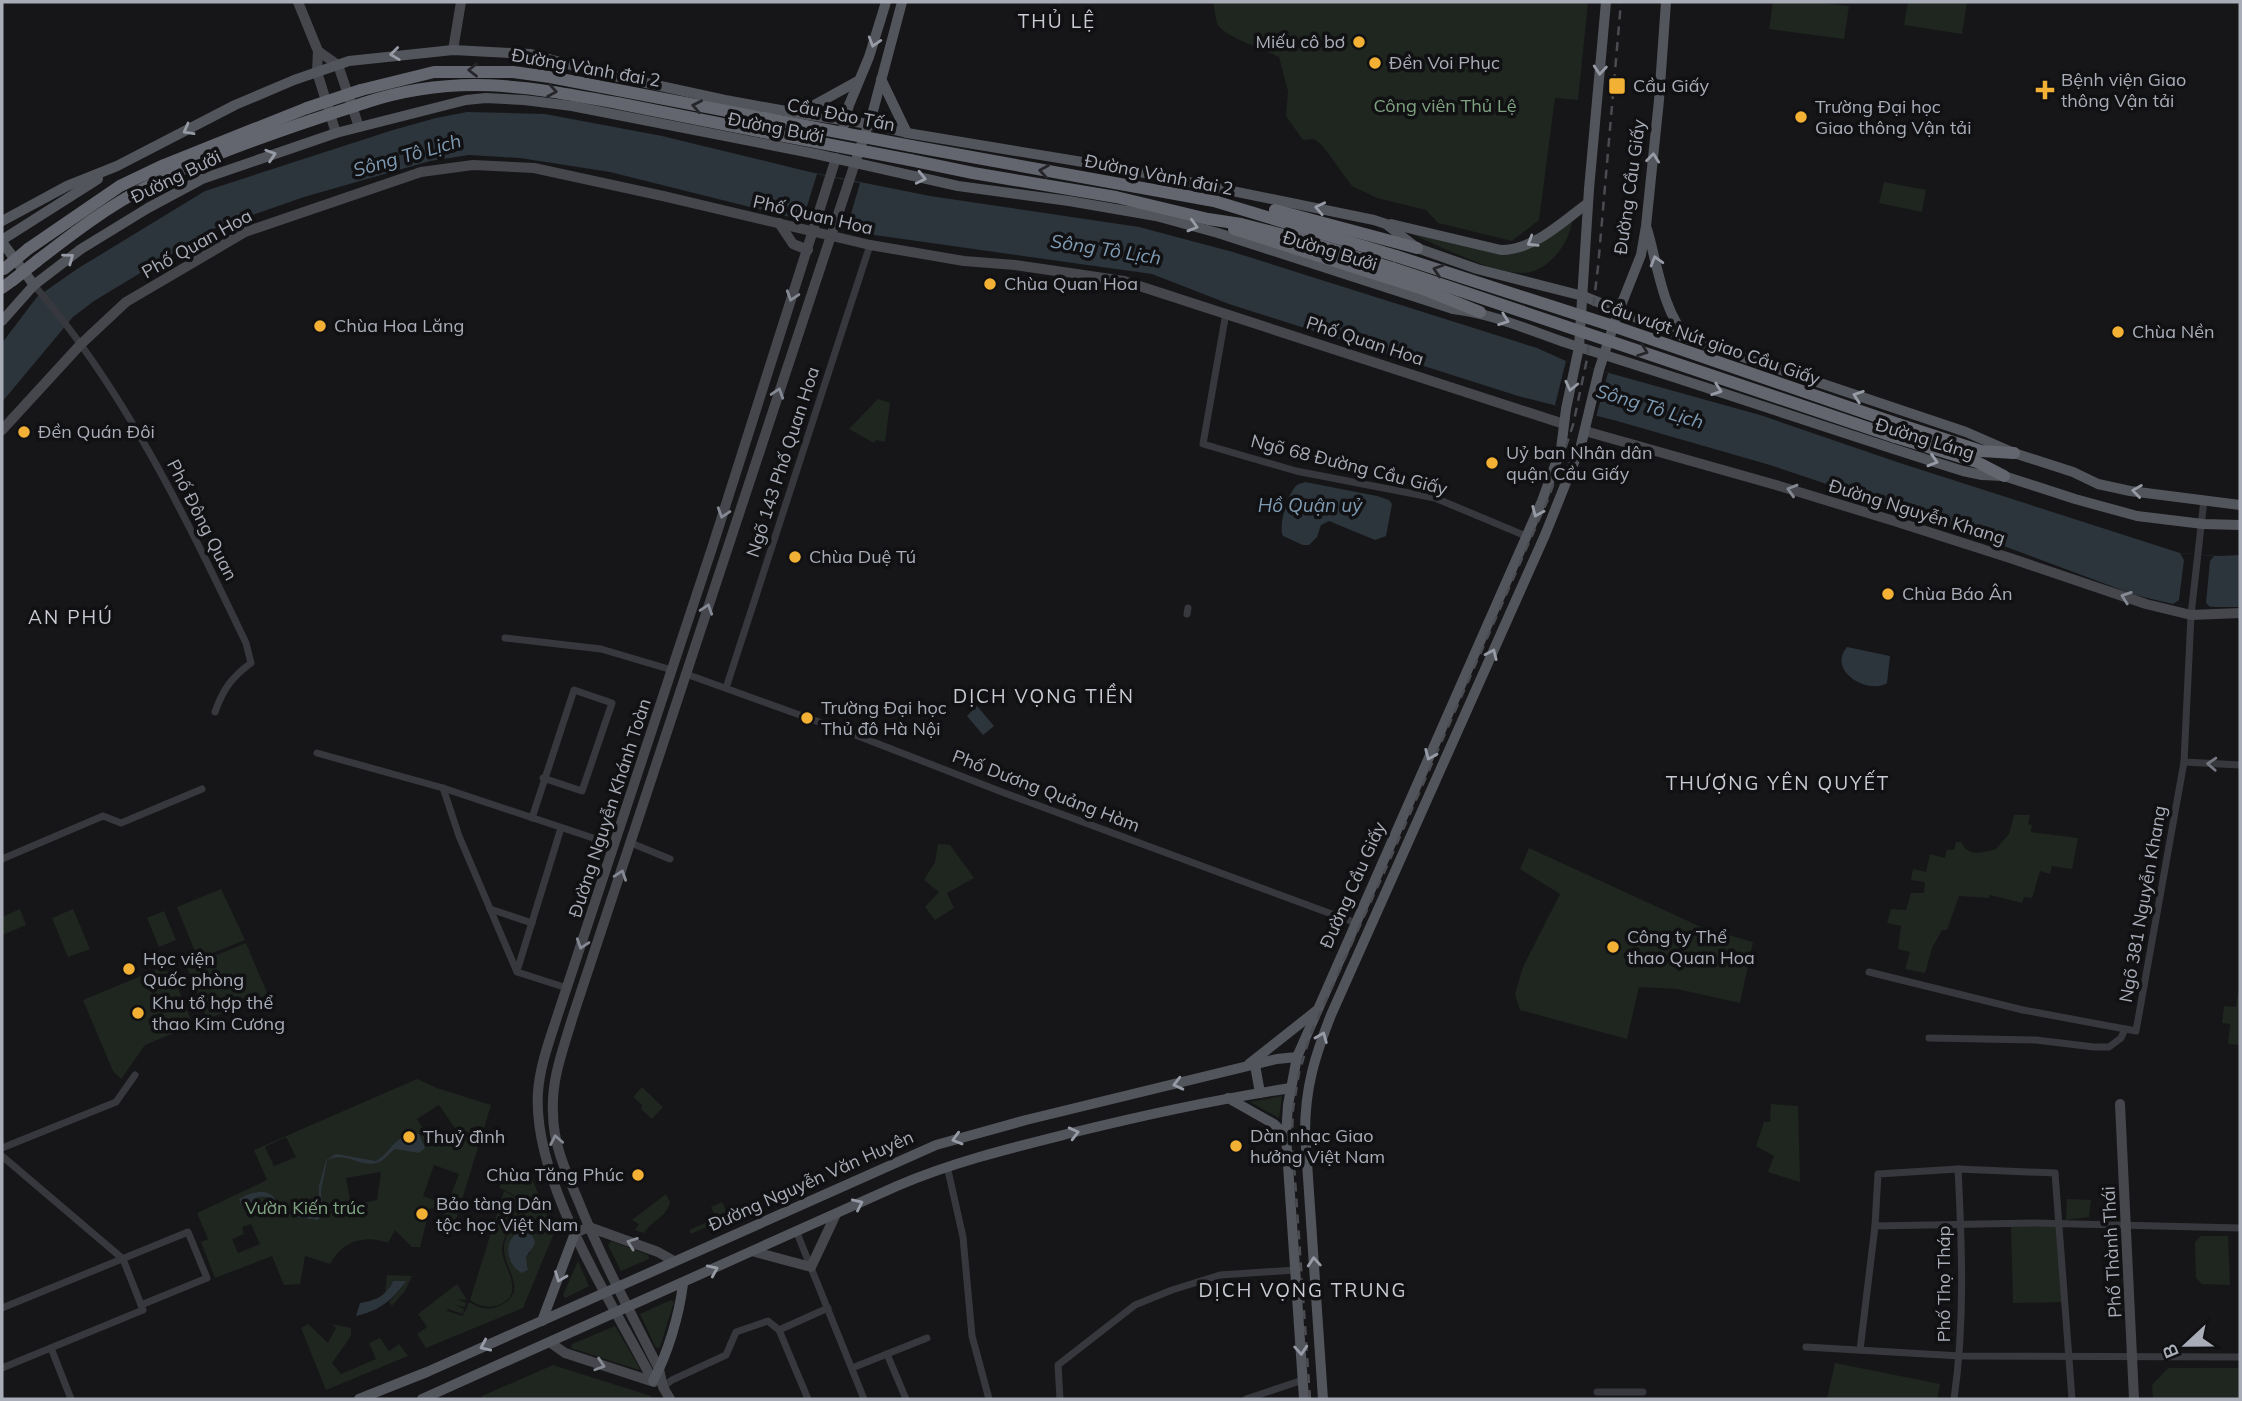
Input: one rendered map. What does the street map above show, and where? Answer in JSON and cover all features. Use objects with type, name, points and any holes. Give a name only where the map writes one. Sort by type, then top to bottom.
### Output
[{"type":"highway","name":"Đường Vành đai 2","points":[[309,114],[361,90],[434,72],[460,70],[550,76],[764,118]]},
{"type":"highway","name":"Đường Vành đai 2","points":[[309,114],[432,86],[512,86],[763,132]]},
{"type":"highway","points":[[3,270],[28,249],[120,186],[164,165],[309,114]]},
{"type":"highway","points":[[2,288],[92,220],[147,186],[309,114]]},
{"type":"highway","name":"Cầu Đào Tấn","points":[[764,118],[909,140]]},
{"type":"highway","name":"Cầu Đào Tấn","points":[[763,132],[910,160]]},
{"type":"highway","name":"Đường Vành đai 2","points":[[909,140],[1214,201],[1394,262]]},
{"type":"highway","name":"Đường Vành đai 2","points":[[910,160],[1116,197],[1394,262]]},
{"type":"highway","points":[[1214,201],[1248,202],[1417,248]]},
{"type":"highway","points":[[1208,219],[1250,235],[1423,289],[1480,312]]},
{"type":"highway","name":"Cầu vượt Nút giao Cầu Giấy","points":[[1394,262],[1613,326],[1978,462],[2004,476]]},
{"type":"highway","name":"Cầu vượt Nút giao Cầu Giấy","points":[[1896,431],[1981,451],[2014,453]]},
{"type":"main road","points":[[298,2],[318,51],[317,72],[336,133]]},
{"type":"main road","points":[[453,50],[461,2]]},
{"type":"main road","points":[[836,159],[858,81],[869,57],[886,2]]},
{"type":"main road","points":[[855,163],[869,124],[902,2]]},
{"type":"main road","name":"Đường Cầu Giấy","points":[[1304,1399],[1286,1136],[1297,1057],[1526,536],[1564,436],[1566,408],[1579,347],[1588,204],[1606,2]]},
{"type":"main road","name":"Đường Cầu Giấy","points":[[1323,1399],[1305,1132],[1305,1107],[1311,1071],[1332,1013],[1573,471],[1605,354],[1641,256],[1666,2]]},
{"type":"main road","name":"Đường Bưởi","points":[[2,221],[67,186],[117,166],[235,105],[349,61],[453,50],[531,54],[596,72],[804,114],[869,124],[909,140],[1125,169],[1386,224],[1417,248],[1477,269],[1583,296],[1619,310]]},
{"type":"main road","points":[[318,51],[338,65],[359,127]]},
{"type":"main road","points":[[881,79],[909,140]]},
{"type":"main road","points":[[802,151],[814,137],[815,126],[804,114],[858,81]]},
{"type":"main road","name":"Đường Bưởi","points":[[2,321],[81,249],[202,179],[336,133],[466,100],[506,99],[572,106],[802,151],[958,186],[1156,216],[1218,233],[1453,309],[1480,312],[1579,347]]},
{"type":"main road","name":"Đường Nguyễn Khánh Toàn","points":[[670,1399],[658,1384],[617,1313],[575,1233],[546,1163],[539,1135],[538,1093],[542,1068],[567,988],[836,159]]},
{"type":"main road","name":"Đường Nguyễn Khánh Toàn","points":[[659,1369],[589,1227],[557,1146],[552,1115],[553,1091],[561,1053],[855,163]]},
{"type":"main road","name":"Phố Quan Hoa","points":[[2,430],[81,344],[126,302],[244,232],[421,172],[474,165],[534,168],[779,223],[814,227],[870,245],[964,261],[1015,265],[1124,281],[1564,424]]},
{"type":"main road","name":"Đường Bưởi","points":[[2,241],[117,166]]},
{"type":"main road","points":[[1386,224],[1501,250],[1513,250],[1530,244],[1588,204]]},
{"type":"main road","points":[[779,223],[793,244],[808,250]]},
{"type":"main road","points":[[1646,226],[1671,314],[1679,329],[1689,339]]},
{"type":"main road","points":[[2,241],[37,289]]},
{"type":"main road","name":"Đường Láng","points":[[1619,310],[1689,339],[1966,432],[2098,484],[2240,505]]},
{"type":"main road","name":"Đường Láng","points":[[1579,347],[1964,471],[2004,476],[2137,516],[2203,524],[2240,525]]},
{"type":"main road","name":"Đường Nguyễn Khang","points":[[1585,431],[1802,493],[2146,604],[2240,613]]},
{"type":"main road","points":[[672,670],[686,674]]},
{"type":"main road","points":[[1402,818],[1417,824]]},
{"type":"main road","points":[[1260,1093],[1250,1066],[1317,1010]]},
{"type":"main road","name":"Đường Nguyễn Văn Huyên","points":[[359,1399],[618,1288],[936,1145],[1026,1120],[1297,1057]]},
{"type":"main road","points":[[422,1399],[947,1166],[1062,1135],[1228,1098],[1291,1088]]},
{"type":"main road","points":[[1228,1098],[1274,1124],[1286,1136]]},
{"type":"main road","name":"Phố Thành Thái","points":[[2116,1102],[2127,1226],[2134,1399]]},
{"type":"main road","points":[[788,1212],[797,1233]]},
{"type":"main road","points":[[755,1252],[811,1267],[836,1214]]},
{"type":"main road","points":[[542,1321],[575,1233],[589,1227],[658,1252],[674,1261]]},
{"type":"main road","points":[[1293,1230],[1311,1228]]},
{"type":"main road","points":[[551,1343],[565,1353],[658,1384],[659,1369],[681,1300],[683,1284]]},
{"type":"main road","points":[[427,1372],[436,1394]]},
{"type":"street","name":"Ngõ 143 Phố Quan Hoa","points":[[726,688],[870,245]]},
{"type":"street","points":[[37,289],[81,344]]},
{"type":"street","name":"Ngõ 68 Đường Cầu Giấy","points":[[1226,313],[1203,444],[1296,471],[1435,498],[1526,536]]},
{"type":"street","name":"Phố Đông Quan","points":[[81,344],[142,438],[246,643],[251,663],[234,676],[222,691],[215,712]]},
{"type":"street","name":"Ngõ 381 Nguyễn Khang","points":[[1869,972],[2023,1010],[2136,1031],[2184,762],[2192,610],[2204,500]]},
{"type":"street","points":[[505,638],[601,649],[672,670]]},
{"type":"street","name":"Phố Dương Quảng Hàm","points":[[686,674],[1356,923]]},
{"type":"street","points":[[531,818],[543,778],[574,690],[612,702],[582,791],[543,778]]},
{"type":"street","points":[[317,753],[443,788],[614,845]]},
{"type":"street","points":[[2184,762],[2240,765]]},
{"type":"street","points":[[443,788],[453,821],[517,971],[567,988]]},
{"type":"street","points":[[2,859],[103,816],[121,823],[202,789]]},
{"type":"street","points":[[517,971],[561,828]]},
{"type":"street","points":[[631,843],[670,859]]},
{"type":"street","points":[[490,909],[532,923]]},
{"type":"street","points":[[1929,1038],[2056,1041],[2102,1047],[2121,1038],[2125,1029]]},
{"type":"street","points":[[2,1148],[116,1102],[135,1075]]},
{"type":"street","points":[[2,1156],[123,1259],[142,1308]]},
{"type":"street","points":[[947,1166],[963,1237],[972,1336],[989,1399]]},
{"type":"street","points":[[1860,1350],[1875,1226],[1878,1174],[1958,1169],[2055,1173],[2072,1399]]},
{"type":"street","name":"Phố Thọ Tháp","points":[[1954,1399],[1960,1356],[1961,1224],[1958,1169]]},
{"type":"street","points":[[1875,1226],[2035,1223],[2240,1228]]},
{"type":"street","points":[[2,1308],[188,1233],[207,1279],[2,1368]]},
{"type":"street","points":[[797,1233],[864,1399]]},
{"type":"street","points":[[1060,1399],[1058,1365],[1135,1305],[1179,1287],[1220,1275],[1295,1270]]},
{"type":"street","points":[[779,1330],[828,1308]]},
{"type":"street","points":[[658,1384],[727,1354],[737,1332],[765,1321],[771,1322],[779,1330],[807,1399]]},
{"type":"street","points":[[852,1368],[927,1338]]},
{"type":"street","points":[[1806,1347],[1960,1356],[2240,1357]]},
{"type":"street","points":[[51,1348],[71,1399]]},
{"type":"street","points":[[887,1354],[906,1399]]},
{"type":"street","points":[[1246,1399],[1303,1381]]},
{"type":"street","points":[[1597,1392],[1618,1396],[1643,1392]]},
{"type":"green space","name":"Công viên Thủ Lệ","points":[[1213,2],[1588,2],[1578,100],[1555,98],[1539,220],[1512,241],[1438,223],[1426,210],[1377,198],[1352,186],[1322,145],[1314,139],[1303,140],[1286,116],[1288,91],[1279,57],[1222,29],[1217,22]]},
{"type":"green space","points":[[1773,2],[1849,6],[1844,39],[1769,29]]},
{"type":"green space","points":[[1908,2],[1967,2],[1962,34],[1904,25]]},
{"type":"green space","points":[[1884,182],[1926,190],[1922,212],[1879,203]]},
{"type":"green space","points":[[1572,222],[1566,240],[1555,256],[1539,269],[1521,273],[1479,263],[1407,232],[1501,252]]},
{"type":"green space","points":[[878,399],[890,403],[885,442],[876,440],[874,443],[849,429]]},
{"type":"green space","points":[[2014,815],[2030,815],[2028,824],[2032,825],[2031,832],[2078,838],[2072,869],[2052,866],[2050,874],[2040,871],[2032,898],[2024,897],[2022,903],[1990,895],[1989,898],[1959,896],[1947,930],[1942,930],[1932,948],[1925,973],[1905,969],[1910,952],[1898,949],[1901,926],[1887,923],[1891,909],[1906,910],[1911,893],[1924,893],[1925,882],[1911,880],[1913,869],[1926,872],[1930,854],[1945,858],[1947,850],[1954,850],[1956,842],[1961,842],[1971,852],[1996,849],[2009,834]]},
{"type":"green space","points":[[938,844],[950,845],[974,878],[947,893],[954,908],[935,920],[925,907],[939,892],[924,880],[935,862]]},
{"type":"green space","name":"Công ty Thể thao Quan Hoa","points":[[1529,848],[1701,927],[1753,942],[1740,1003],[1677,989],[1639,987],[1627,1039],[1520,1010],[1515,994],[1523,967],[1560,894],[1520,869]]},
{"type":"green space","points":[[221,889],[245,940],[198,959],[177,907]]},
{"type":"green space","points":[[20,909],[26,925],[2,935],[2,917]]},
{"type":"green space","points":[[73,909],[90,949],[68,957],[52,918]]},
{"type":"green space","points":[[164,911],[176,940],[159,947],[147,918]]},
{"type":"green space","points":[[246,943],[268,995],[207,1019],[187,967]]},
{"type":"green space","name":"Khu tổ hợp thể thao Kim Cương","points":[[158,969],[172,973],[193,1025],[145,1045],[121,1079],[113,1071],[83,1000]]},
{"type":"green space","points":[[2238,992],[2240,1045],[2228,1044],[2230,1024],[2222,1023],[2224,1006],[2236,1007]]},
{"type":"green space","name":"Vườn Kiến trúc","points":[[417,1079],[491,1105],[452,1232],[440,1232],[445,1212],[430,1208],[420,1247],[412,1247],[395,1230],[388,1243],[370,1239],[347,1245],[330,1264],[305,1256],[300,1284],[284,1285],[272,1256],[215,1278],[201,1242],[208,1239],[197,1213],[267,1180],[254,1150]],"holes":[[[439,1105],[457,1131],[434,1146],[417,1119]],[[286,1137],[296,1157],[274,1166],[265,1147]],[[434,1165],[459,1174],[447,1205],[423,1196]],[[381,1172],[377,1200],[351,1205],[346,1178]],[[251,1224],[260,1244],[238,1253],[232,1239],[244,1234],[242,1227]]]},
{"type":"green space","points":[[642,1087],[663,1107],[652,1119],[633,1097]]},
{"type":"green space","points":[[1282,1096],[1279,1118],[1250,1102]]},
{"type":"green space","points":[[1771,1104],[1798,1106],[1800,1182],[1768,1172],[1774,1156],[1756,1146],[1764,1122],[1770,1122]]},
{"type":"green space","points":[[529,1171],[554,1233],[523,1308],[426,1348],[417,1334],[427,1327],[418,1314],[457,1284],[467,1300],[457,1299],[466,1303],[465,1307],[455,1305],[464,1309],[463,1314],[448,1309],[447,1311],[463,1316],[469,1302],[487,1309],[508,1301],[513,1294],[513,1280],[504,1249],[505,1240],[521,1209],[513,1195],[500,1188],[500,1179]],"holes":[[[508,1246],[531,1252],[526,1257],[526,1272],[509,1259]]]},
{"type":"green space","points":[[504,1191],[519,1203],[519,1210],[503,1242],[502,1250],[512,1281],[511,1296],[495,1306],[479,1305],[470,1300]]},
{"type":"green space","points":[[666,1194],[670,1202],[666,1211],[644,1233],[635,1230],[639,1224],[632,1220]]},
{"type":"green space","points":[[2067,1199],[2091,1200],[2089,1217],[2066,1220]]},
{"type":"green space","points":[[722,1202],[729,1217],[691,1234],[689,1230],[716,1218],[711,1207]]},
{"type":"green space","points":[[2011,1223],[2060,1225],[2066,1302],[2013,1303]]},
{"type":"green space","points":[[2201,1236],[2228,1236],[2230,1285],[2202,1284],[2196,1278],[2195,1242]]},
{"type":"green space","points":[[611,1241],[648,1255],[649,1259],[621,1271],[608,1245]]},
{"type":"green space","points":[[578,1261],[589,1286],[565,1298],[563,1295]]},
{"type":"green space","points":[[387,1275],[412,1276],[405,1291],[392,1306],[389,1302],[403,1286],[393,1281],[385,1294]]},
{"type":"green space","points":[[671,1300],[674,1302],[660,1347],[656,1348],[640,1314]]},
{"type":"green space","points":[[308,1324],[328,1343],[336,1328],[332,1324],[351,1328],[351,1336],[332,1363],[341,1374],[376,1359],[369,1343],[380,1338],[389,1351],[399,1344],[408,1356],[326,1390],[301,1328]]},
{"type":"green space","points":[[615,1326],[639,1370],[571,1348],[572,1344]]},
{"type":"green space","points":[[1835,1363],[1940,1384],[1937,1399],[1827,1399]]},
{"type":"green space","points":[[553,1365],[651,1396],[653,1399],[482,1399],[482,1396]]},
{"type":"green space","points":[[2168,1368],[2240,1368],[2240,1399],[2153,1399],[2152,1385]]},
{"type":"water","name":"Sông Tô Lịch","points":[[467,112],[545,114],[662,136],[810,172],[930,196],[1139,227],[1233,252],[1537,348],[1566,361],[1760,415],[2180,553],[2240,555],[2240,607],[2173,604],[2135,595],[1934,520],[1770,465],[1518,396],[1229,304],[1152,274],[846,231],[610,172],[520,158],[469,155],[430,161],[304,197],[213,229],[94,301],[73,317],[2,402],[2,343],[37,297],[77,269],[205,191],[393,130]]},
{"type":"water","name":"Hồ Quận uỷ","points":[[1305,482],[1389,500],[1392,504],[1386,536],[1375,540],[1329,521],[1321,525],[1317,537],[1309,545],[1283,536],[1282,519],[1289,497],[1296,486]]},
{"type":"water","points":[[1847,647],[1890,656],[1887,683],[1871,686],[1846,673],[1842,656]]},
{"type":"water","points":[[977,706],[994,726],[983,735],[967,716]]},
{"type":"water","points":[[411,1133],[419,1134],[425,1148],[419,1153],[395,1149],[380,1162],[370,1164],[340,1157],[327,1160],[321,1191],[323,1214],[318,1220],[283,1215],[269,1197],[255,1198],[251,1204],[249,1200],[241,1204],[239,1199],[263,1192],[272,1195],[284,1214],[319,1217],[319,1186],[326,1160],[336,1154],[376,1161],[398,1140]]},
{"type":"water","points":[[520,1231],[530,1234],[535,1244],[526,1257],[528,1270],[522,1273],[512,1264],[508,1252],[511,1240]]},
{"type":"water","points":[[393,1281],[406,1281],[385,1304],[356,1316],[360,1303],[380,1296]]},
{"type":"pier","points":[[817,174],[860,183],[846,231],[803,219]]},
{"type":"pier","points":[[1566,361],[1608,373],[1596,417],[1555,405]]},
{"type":"pier","points":[[2180,553],[2214,556],[2210,561],[2206,603],[2210,607],[2173,604],[2179,600],[2184,560]]},
{"type":"railway","points":[[1310,1399],[1292,1135],[1299,1073],[1311,1033],[1549,497],[1573,425],[1587,359],[1598,267],[1621,2]]},
{"type":"place","name":"Miếu cô bơ","points":[[1359,42]]},
{"type":"place","name":"Đền Voi Phục","points":[[1375,63]]},
{"type":"place","name":"Cầu Giấy","points":[[1617,86]]},
{"type":"place","name":"Bệnh viện Giao thông Vận tải","points":[[2045,90]]},
{"type":"place","name":"Trường Đại học Giao thông Vận tải","points":[[1801,117]]},
{"type":"place","name":"Chùa Quan Hoa","points":[[990,284]]},
{"type":"place","name":"Chùa Hoa Lăng","points":[[320,326]]},
{"type":"place","name":"Chùa Nền","points":[[2118,332]]},
{"type":"place","name":"Đền Quán Đôi","points":[[24,432]]},
{"type":"place","name":"Uỷ ban Nhân dân quận Cầu Giấy","points":[[1492,463]]},
{"type":"place","name":"Chùa Duệ Tú","points":[[795,557]]},
{"type":"place","name":"Chùa Báo Ân","points":[[1888,594]]},
{"type":"place","name":"Trường Đại học Thủ đô Hà Nội","points":[[807,718]]},
{"type":"place","name":"Công ty Thể thao Quan Hoa","points":[[1613,947]]},
{"type":"place","name":"Học viện Quốc phòng","points":[[129,969]]},
{"type":"place","name":"Khu tổ hợp thể thao Kim Cương","points":[[138,1013]]},
{"type":"place","name":"Thuỷ đình","points":[[409,1137]]},
{"type":"place","name":"Dàn nhạc Giao hưởng Việt Nam","points":[[1236,1146]]},
{"type":"place","name":"Chùa Tăng Phúc","points":[[638,1175]]},
{"type":"place","name":"Bảo tàng Dân tộc học Việt Nam","points":[[422,1214]]},
{"type":"district","name":"THỦ LỆ","points":[[1057,21]]},
{"type":"district","name":"AN PHÚ","points":[[71,617]]},
{"type":"district","name":"DỊCH VỌNG TIỀN","points":[[1044,696]]},
{"type":"district","name":"THƯỢNG YÊN QUYẾT","points":[[1778,783]]},
{"type":"district","name":"DỊCH VỌNG TRUNG","points":[[1303,1290]]}]
